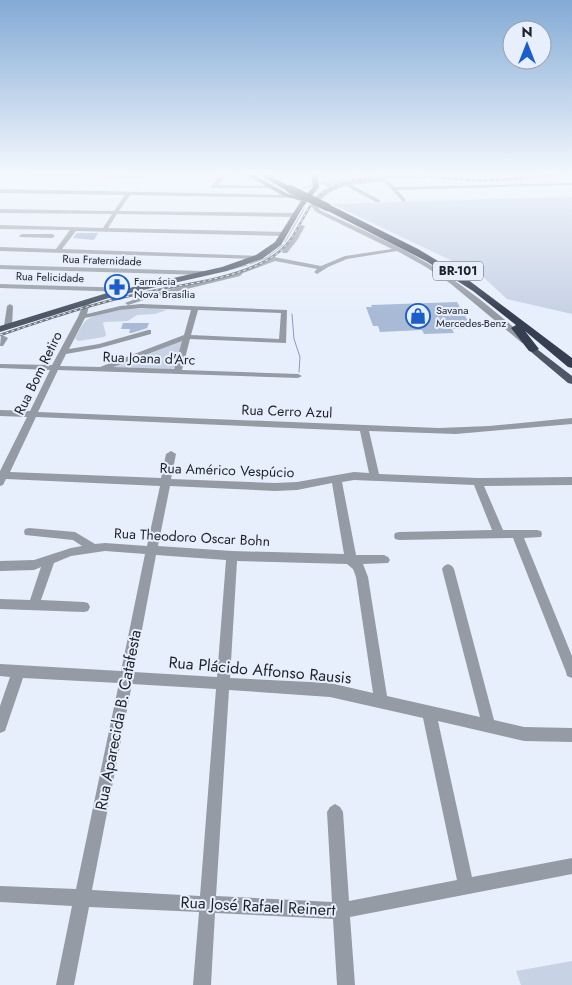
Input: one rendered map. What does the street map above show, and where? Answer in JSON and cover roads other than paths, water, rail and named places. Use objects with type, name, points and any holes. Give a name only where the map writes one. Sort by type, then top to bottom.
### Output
[{"type":"highway","name":"BR-101","points":[[352,219],[437,263],[497,305],[572,364]]},
{"type":"highway","name":"BR-101","points":[[355,219],[421,250],[455,270],[572,357]]},
{"type":"highway","points":[[497,305],[533,349]]},
{"type":"main road","points":[[3,334],[87,302],[259,257],[278,243],[292,219]]},
{"type":"main road","points":[[533,349],[572,380]]},
{"type":"street","points":[[104,230],[111,219]]},
{"type":"street","points":[[335,219],[398,249],[455,283],[533,349]]},
{"type":"street","points":[[285,252],[302,226]]},
{"type":"street","points":[[0,228],[285,234]]},
{"type":"street","points":[[38,236],[44,228]]},
{"type":"street","points":[[58,251],[74,229]]},
{"type":"street","points":[[22,236],[52,236]]},
{"type":"street","points":[[278,243],[291,245]]},
{"type":"street","points":[[0,249],[259,257]]},
{"type":"street","points":[[82,317],[140,303],[238,275],[274,259],[319,270],[343,258],[398,249]]},
{"type":"street","points":[[245,262],[252,269]]},
{"type":"street","name":"Rua Fraternidade","points":[[0,267],[203,273]]},
{"type":"street","name":"Rua Felicidade","points":[[0,286],[129,290]]},
{"type":"street","name":"Rua Bom Retiro","points":[[1,477],[82,317],[87,302]]},
{"type":"street","points":[[102,369],[187,337],[283,341],[285,311],[195,308],[140,303]]},
{"type":"street","points":[[3,334],[10,306]]},
{"type":"street","points":[[177,372],[195,308]]},
{"type":"street","points":[[63,352],[108,344],[148,332]]},
{"type":"street","name":"Rua Joana d'Arc","points":[[0,366],[298,376]]},
{"type":"street","name":"Rua Cerro Azul","points":[[0,413],[458,431],[572,421]]},
{"type":"street","points":[[364,428],[375,477]]},
{"type":"street","name":"Rua Aparecida B. Catafesta","points":[[65,985],[171,454]]},
{"type":"street","name":"Rua Américo Vespúcio","points":[[1,477],[287,487],[336,478],[375,477],[478,482],[572,481]]},
{"type":"street","points":[[336,478],[351,560],[358,566],[362,577],[382,701]]},
{"type":"street","points":[[478,482],[499,534]]},
{"type":"street","points":[[29,532],[75,536],[93,548]]},
{"type":"street","points":[[517,534],[572,672]]},
{"type":"street","points":[[400,536],[537,534]]},
{"type":"street","name":"Rua Theodoro Oscar Bohn","points":[[0,566],[25,566],[71,552],[93,548],[232,556],[384,560]]},
{"type":"street","points":[[202,985],[232,556]]},
{"type":"street","points":[[34,605],[49,560]]},
{"type":"street","points":[[448,569],[489,726]]},
{"type":"street","points":[[0,604],[84,607]]},
{"type":"street","name":"Rua Plácido Affonso Rausis","points":[[0,670],[330,690],[537,736],[572,736]]},
{"type":"street","points":[[0,726],[19,671]]},
{"type":"street","points":[[429,712],[466,886]]},
{"type":"street","points":[[335,812],[346,985]]},
{"type":"street","name":"Rua José Rafael Reinert","points":[[0,894],[340,911],[572,866]]},
{"type":"waterway","points":[[285,242],[298,219]]},
{"type":"waterway","points":[[250,264],[266,258],[283,245]]},
{"type":"waterway","points":[[232,269],[247,265]]},
{"type":"waterway","points":[[292,314],[294,339],[300,357],[299,372]]},
{"type":"railway","points":[[0,335],[103,303],[152,291],[212,280],[255,266],[284,248],[303,219]]},
{"type":"place","name":"Farmácia Nova Brasília","points":[[117,287]]},
{"type":"place","name":"Savana Mercedes-Benz","points":[[418,316]]}]
